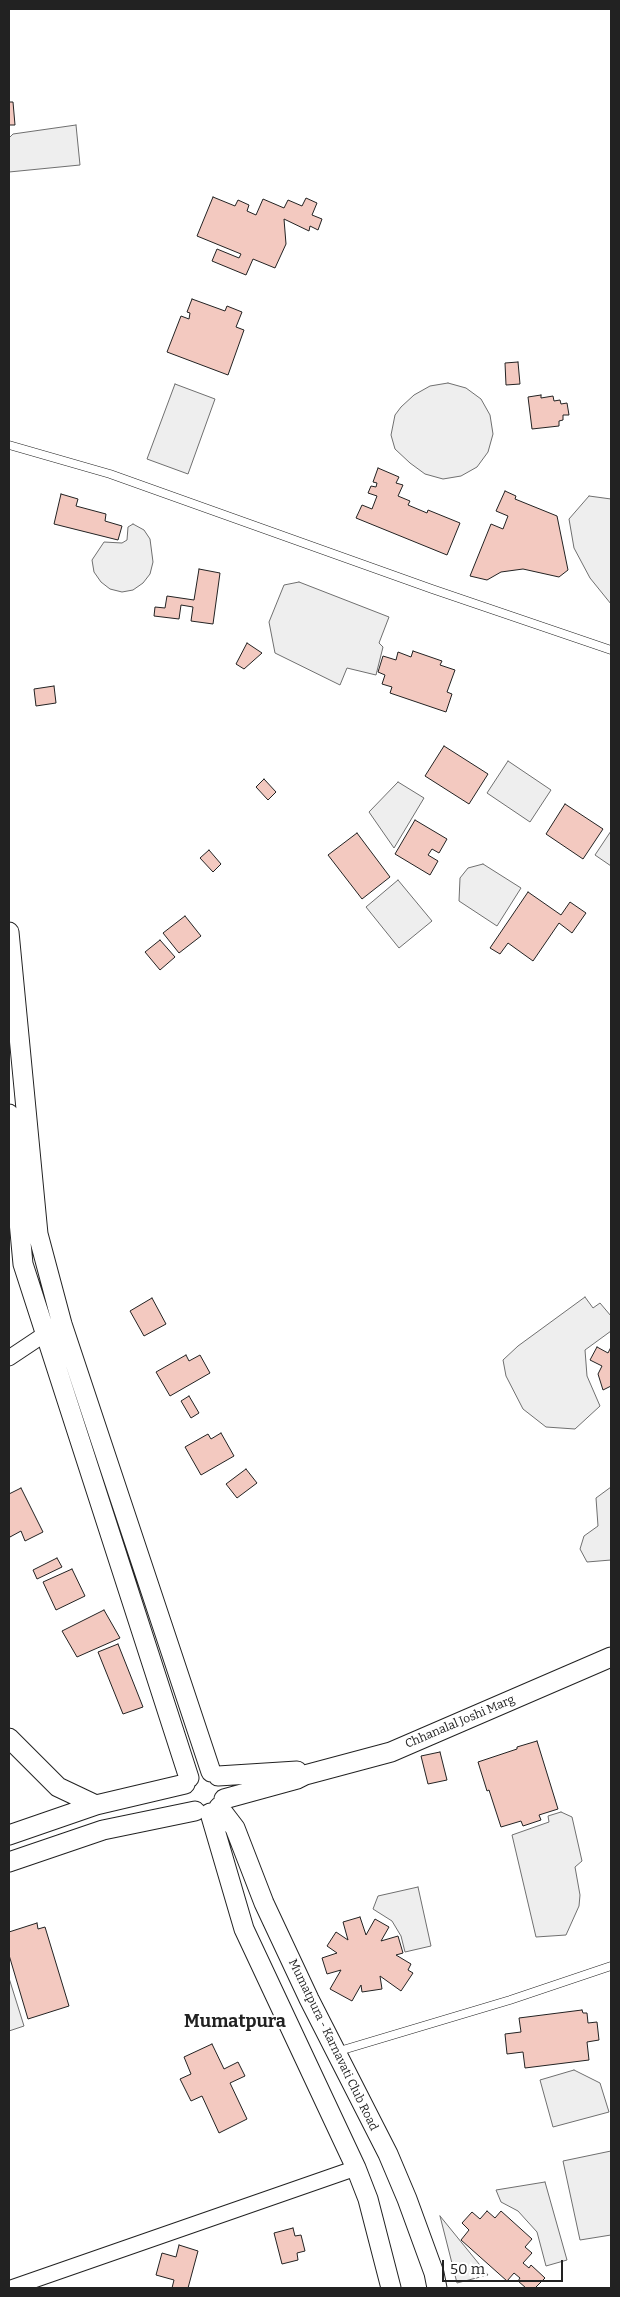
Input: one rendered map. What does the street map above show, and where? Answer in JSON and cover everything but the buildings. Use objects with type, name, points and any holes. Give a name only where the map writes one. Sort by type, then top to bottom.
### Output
[{"type":"street","points":[[9,932],[38,1234],[62,1324],[215,1774],[225,1787],[212,1807],[244,1929],[356,2168],[368,2199],[391,2288]]},
{"type":"street","points":[[9,1114],[23,1264],[187,1781],[185,1800],[212,1807]]},
{"type":"street","points":[[9,1358],[62,1324]]},
{"type":"street","name":"Chhanalal Joshi Marg","points":[[9,1862],[103,1830],[212,1807],[297,1779],[305,1774],[391,1752],[611,1657]]},
{"type":"street","points":[[9,1738],[58,1787],[96,1805]]},
{"type":"street","points":[[9,1835],[96,1805],[187,1781],[199,1771],[215,1774]]},
{"type":"street","name":"Chhanalal Joshi Marg","points":[[215,1774],[296,1771],[305,1774]]},
{"type":"street","name":"Mumatpura - Karnavati Club Road","points":[[212,1807],[235,1828],[264,1903],[388,2154],[434,2273],[437,2288]]},
{"type":"street","points":[[11,2288],[356,2168]]},
{"type":"lane","points":[[9,444],[110,474],[432,589],[611,650]]},
{"type":"lane","points":[[336,2052],[510,2000],[611,1966]]},
{"type":"shaded area","points":[[76,125],[80,165],[9,172],[9,138],[13,134]]},
{"type":"shaded area","points":[[448,383],[466,388],[481,399],[490,415],[493,434],[488,452],[477,467],[461,476],[443,479],[425,474],[410,463],[395,449],[391,435],[395,415],[414,395],[430,386]]},
{"type":"shaded area","points":[[175,384],[215,399],[188,474],[147,459]]},
{"type":"shaded area","points":[[589,496],[611,499],[611,604],[590,578],[574,548],[569,519]]},
{"type":"shaded area","points":[[133,524],[144,530],[150,539],[153,562],[150,574],[143,583],[133,590],[122,592],[110,589],[101,582],[94,572],[92,560],[104,542],[122,543],[127,540],[128,527]]},
{"type":"shaded area","points":[[299,582],[389,617],[379,643],[383,647],[376,675],[347,668],[340,685],[275,653],[269,622],[284,585]]},
{"type":"shaded area","points":[[508,761],[551,790],[530,822],[487,793]]},
{"type":"shaded area","points":[[398,782],[424,798],[394,848],[369,812]]},
{"type":"shaded area","points":[[611,831],[611,866],[595,855]]},
{"type":"shaded area","points":[[483,864],[521,888],[497,926],[459,901],[460,878],[468,868]]},
{"type":"shaded area","points":[[398,880],[432,921],[399,948],[366,907]]},
{"type":"shaded area","points":[[585,1297],[593,1308],[600,1303],[611,1316],[611,1331],[585,1350],[587,1376],[600,1406],[575,1429],[546,1427],[523,1409],[506,1376],[503,1360],[518,1346]]},
{"type":"shaded area","points":[[611,1487],[611,1560],[587,1562],[580,1549],[584,1536],[598,1526],[596,1498]]},
{"type":"shaded area","points":[[561,1812],[572,1817],[582,1861],[575,1867],[580,1895],[579,1906],[566,1935],[536,1937],[512,1835],[549,1822],[548,1816]]},
{"type":"shaded area","points":[[418,1887],[431,1946],[405,1952],[401,1936],[392,1921],[373,1909],[378,1896]]},
{"type":"shaded area","points":[[9,1978],[24,2026],[9,2031]]},
{"type":"shaded area","points":[[574,2070],[600,2083],[609,2112],[553,2127],[540,2080]]},
{"type":"shaded area","points":[[611,2151],[611,2235],[580,2240],[563,2161]]},
{"type":"shaded area","points":[[545,2182],[567,2260],[546,2266],[537,2232],[518,2211],[501,2202],[496,2190]]},
{"type":"shaded area","points":[[440,2216],[488,2275],[457,2283]]},
{"type":"district","name":"Mumatpura","points":[[235,2022]]}]
